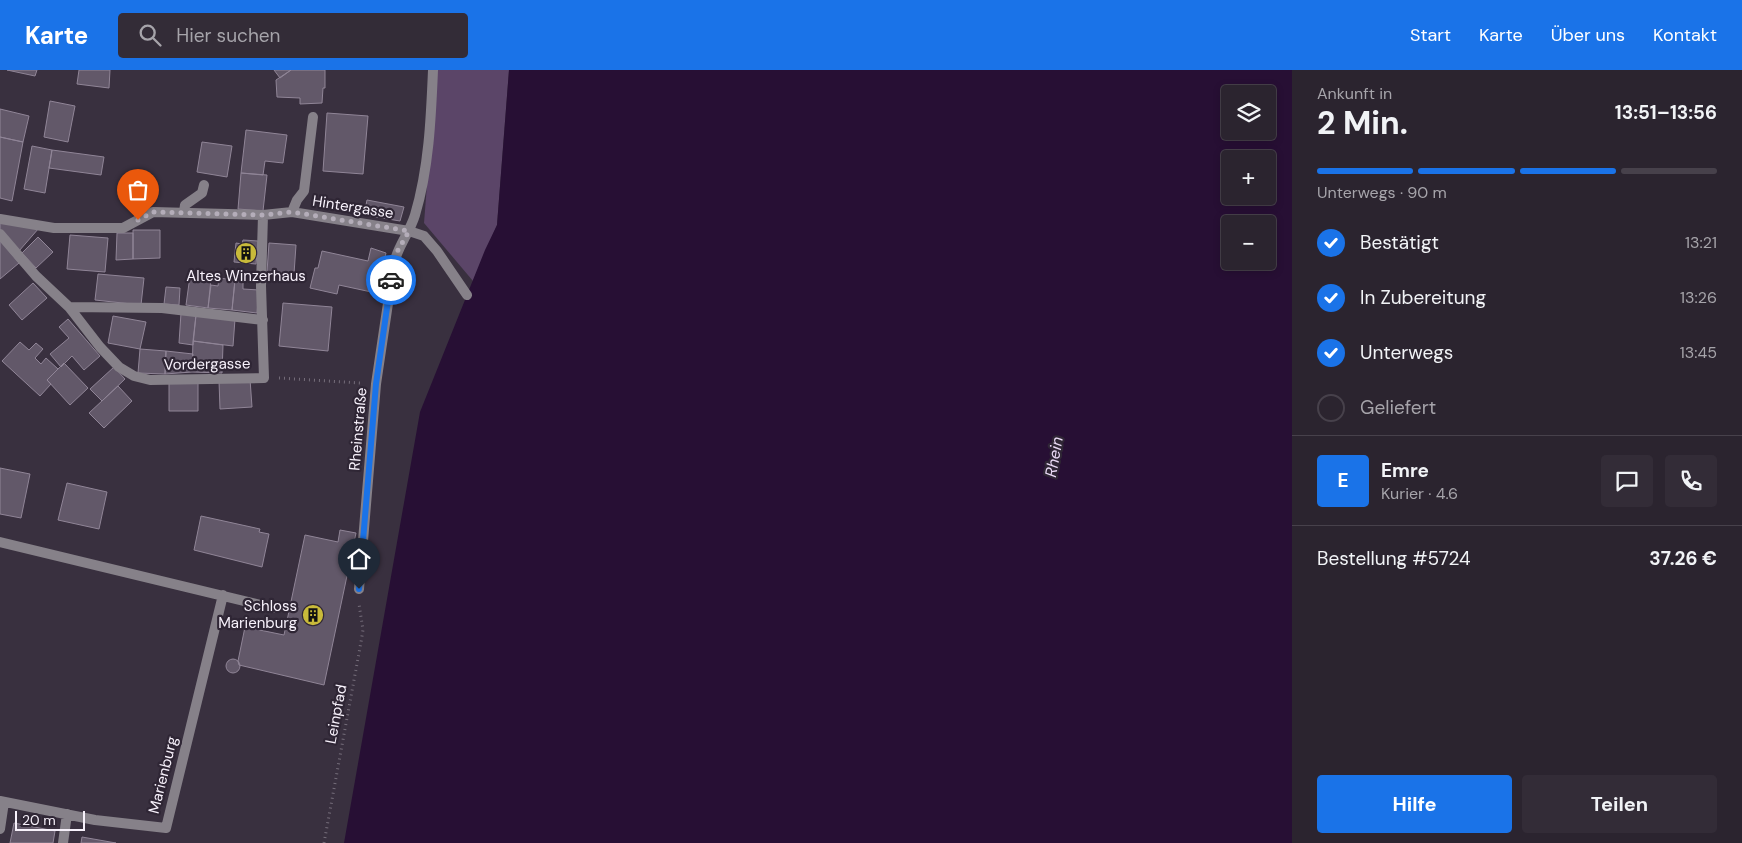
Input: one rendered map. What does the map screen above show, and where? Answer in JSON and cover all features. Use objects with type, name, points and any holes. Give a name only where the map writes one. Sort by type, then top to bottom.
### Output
[{"type":"street","name":"Rheinstraße","points":[[359,589],[376,384],[394,263],[397,252],[413,222],[422,184],[430,131],[433,70]]},
{"type":"street","points":[[292,212],[297,200],[304,191],[312,117]]},
{"type":"street","points":[[184,212],[185,204],[202,193],[204,185]]},
{"type":"street","name":"Hintergasse","points":[[0,219],[54,228],[123,228],[153,212],[263,215],[292,212],[409,231]]},
{"type":"street","points":[[263,215],[261,286],[264,378]]},
{"type":"street","points":[[409,231],[424,236],[468,295]]},
{"type":"street","name":"Vordergasse","points":[[0,234],[36,276],[69,307],[119,368],[134,376],[150,380],[264,378]]},
{"type":"street","points":[[69,307],[162,308],[263,320]]},
{"type":"street","points":[[0,542],[273,608]]},
{"type":"street","name":"Marienburg","points":[[2,802],[95,820],[166,828],[223,595]]},
{"type":"street","points":[[0,828],[2,802]]},
{"type":"street","points":[[64,843],[67,814]]},
{"type":"path","name":"Vordergasse","points":[[264,378],[376,384]]},
{"type":"path","name":"Leinpfad","points":[[324,843],[363,630],[359,605],[359,589]]},
{"type":"shaded area","points":[[436,70],[509,70],[497,225],[473,281],[424,223]]},
{"type":"water","name":"Rhein","points":[[509,70],[1292,70],[1292,843],[344,843],[420,412],[485,250],[497,225]]},
{"type":"building","points":[[7,70],[37,70],[35,76]]},
{"type":"building","points":[[79,70],[110,70],[109,88],[77,84]]},
{"type":"building","points":[[274,70],[291,70],[280,78]]},
{"type":"building","points":[[291,70],[325,70],[325,88],[323,88],[322,103],[300,104],[300,98],[277,97],[276,80]]},
{"type":"building","points":[[50,101],[75,106],[68,142],[44,137]]},
{"type":"building","points":[[0,109],[29,116],[23,142],[0,137]]},
{"type":"building","points":[[327,113],[368,116],[363,174],[323,171]]},
{"type":"building","points":[[246,130],[287,135],[283,163],[265,161],[263,175],[241,173]]},
{"type":"building","points":[[0,137],[23,142],[12,201],[0,198]]},
{"type":"building","points":[[202,142],[232,146],[227,177],[197,172]]},
{"type":"building","points":[[32,146],[52,150],[45,193],[24,189]]},
{"type":"building","points":[[52,150],[104,157],[101,175],[49,168]]},
{"type":"building","points":[[241,173],[267,175],[263,211],[238,209]]},
{"type":"building","points":[[367,200],[404,207],[400,221],[364,215]]},
{"type":"building","points":[[2,221],[39,228],[19,251],[0,229]]},
{"type":"building","points":[[133,230],[160,230],[160,258],[133,259]]},
{"type":"building","points":[[117,233],[133,233],[133,259],[116,260]]},
{"type":"building","points":[[70,235],[108,238],[105,272],[67,269]]},
{"type":"building","points":[[38,237],[53,252],[36,268],[22,253]]},
{"type":"building","name":"Altes Winzerhaus","points":[[243,240],[258,241],[256,264],[234,262],[236,243],[242,244]]},
{"type":"building","points":[[0,242],[19,263],[0,279]]},
{"type":"building","points":[[269,243],[296,245],[294,274],[267,272]]},
{"type":"building","points":[[371,248],[386,253],[376,293],[339,285],[337,294],[310,288],[322,251],[368,261]]},
{"type":"building","points":[[98,274],[144,278],[141,305],[95,300]]},
{"type":"building","points":[[190,276],[211,279],[208,308],[186,305]]},
{"type":"building","points":[[219,278],[235,280],[232,310],[208,308],[211,285],[218,286]]},
{"type":"building","points":[[243,279],[243,289],[259,290],[257,313],[232,310],[235,280]]},
{"type":"building","points":[[33,283],[47,298],[22,320],[9,305]]},
{"type":"building","points":[[166,287],[180,288],[179,305],[164,304]]},
{"type":"building","points":[[283,303],[332,307],[328,351],[279,346]]},
{"type":"building","points":[[181,313],[196,315],[193,345],[179,343]]},
{"type":"building","points":[[196,315],[235,319],[233,346],[193,341]]},
{"type":"building","points":[[113,316],[146,322],[140,349],[108,343]]},
{"type":"building","points":[[68,319],[100,356],[84,370],[72,356],[61,367],[50,354],[69,338],[59,327]]},
{"type":"building","points":[[193,341],[223,345],[222,373],[192,372]]},
{"type":"building","points":[[20,342],[29,350],[36,343],[43,349],[35,358],[41,364],[46,358],[58,369],[47,380],[51,384],[40,396],[2,361]]},
{"type":"building","points":[[140,349],[166,351],[165,374],[138,373]]},
{"type":"building","points":[[166,351],[193,354],[192,372],[165,374]]},
{"type":"building","points":[[64,363],[88,388],[70,405],[47,380]]},
{"type":"building","points":[[114,367],[125,379],[102,401],[90,389]]},
{"type":"building","points":[[250,379],[252,407],[220,409],[219,381]]},
{"type":"building","points":[[169,382],[198,382],[198,411],[169,411]]},
{"type":"building","points":[[118,386],[132,401],[104,428],[89,413]]},
{"type":"building","points":[[0,468],[30,474],[21,518],[0,514]]},
{"type":"building","points":[[67,483],[107,492],[99,529],[58,520]]},
{"type":"building","points":[[201,516],[260,529],[259,532],[269,534],[262,567],[194,550]]},
{"type":"building","name":"Schloss Marienburg","points":[[340,530],[356,533],[324,685],[239,665],[238,661],[245,627],[284,635],[305,535],[338,542]]},
{"type":"building","points":[[233,659],[238,661],[240,666],[238,671],[233,673],[228,671],[226,666],[228,661]]},
{"type":"building","points":[[14,823],[55,831],[53,843],[10,843]]},
{"type":"building","points":[[82,837],[116,843],[81,843]]},
{"type":"way so far","points":[[138,220],[153,212],[263,215],[292,212],[409,231],[397,252],[391,280]]},
{"type":"place","name":"Altes Winzerhaus","points":[[246,253]]},
{"type":"place","name":"Schloss Marienburg","points":[[313,615]]},
{"type":"route","points":[[359,589],[376,384],[391,280]]}]
